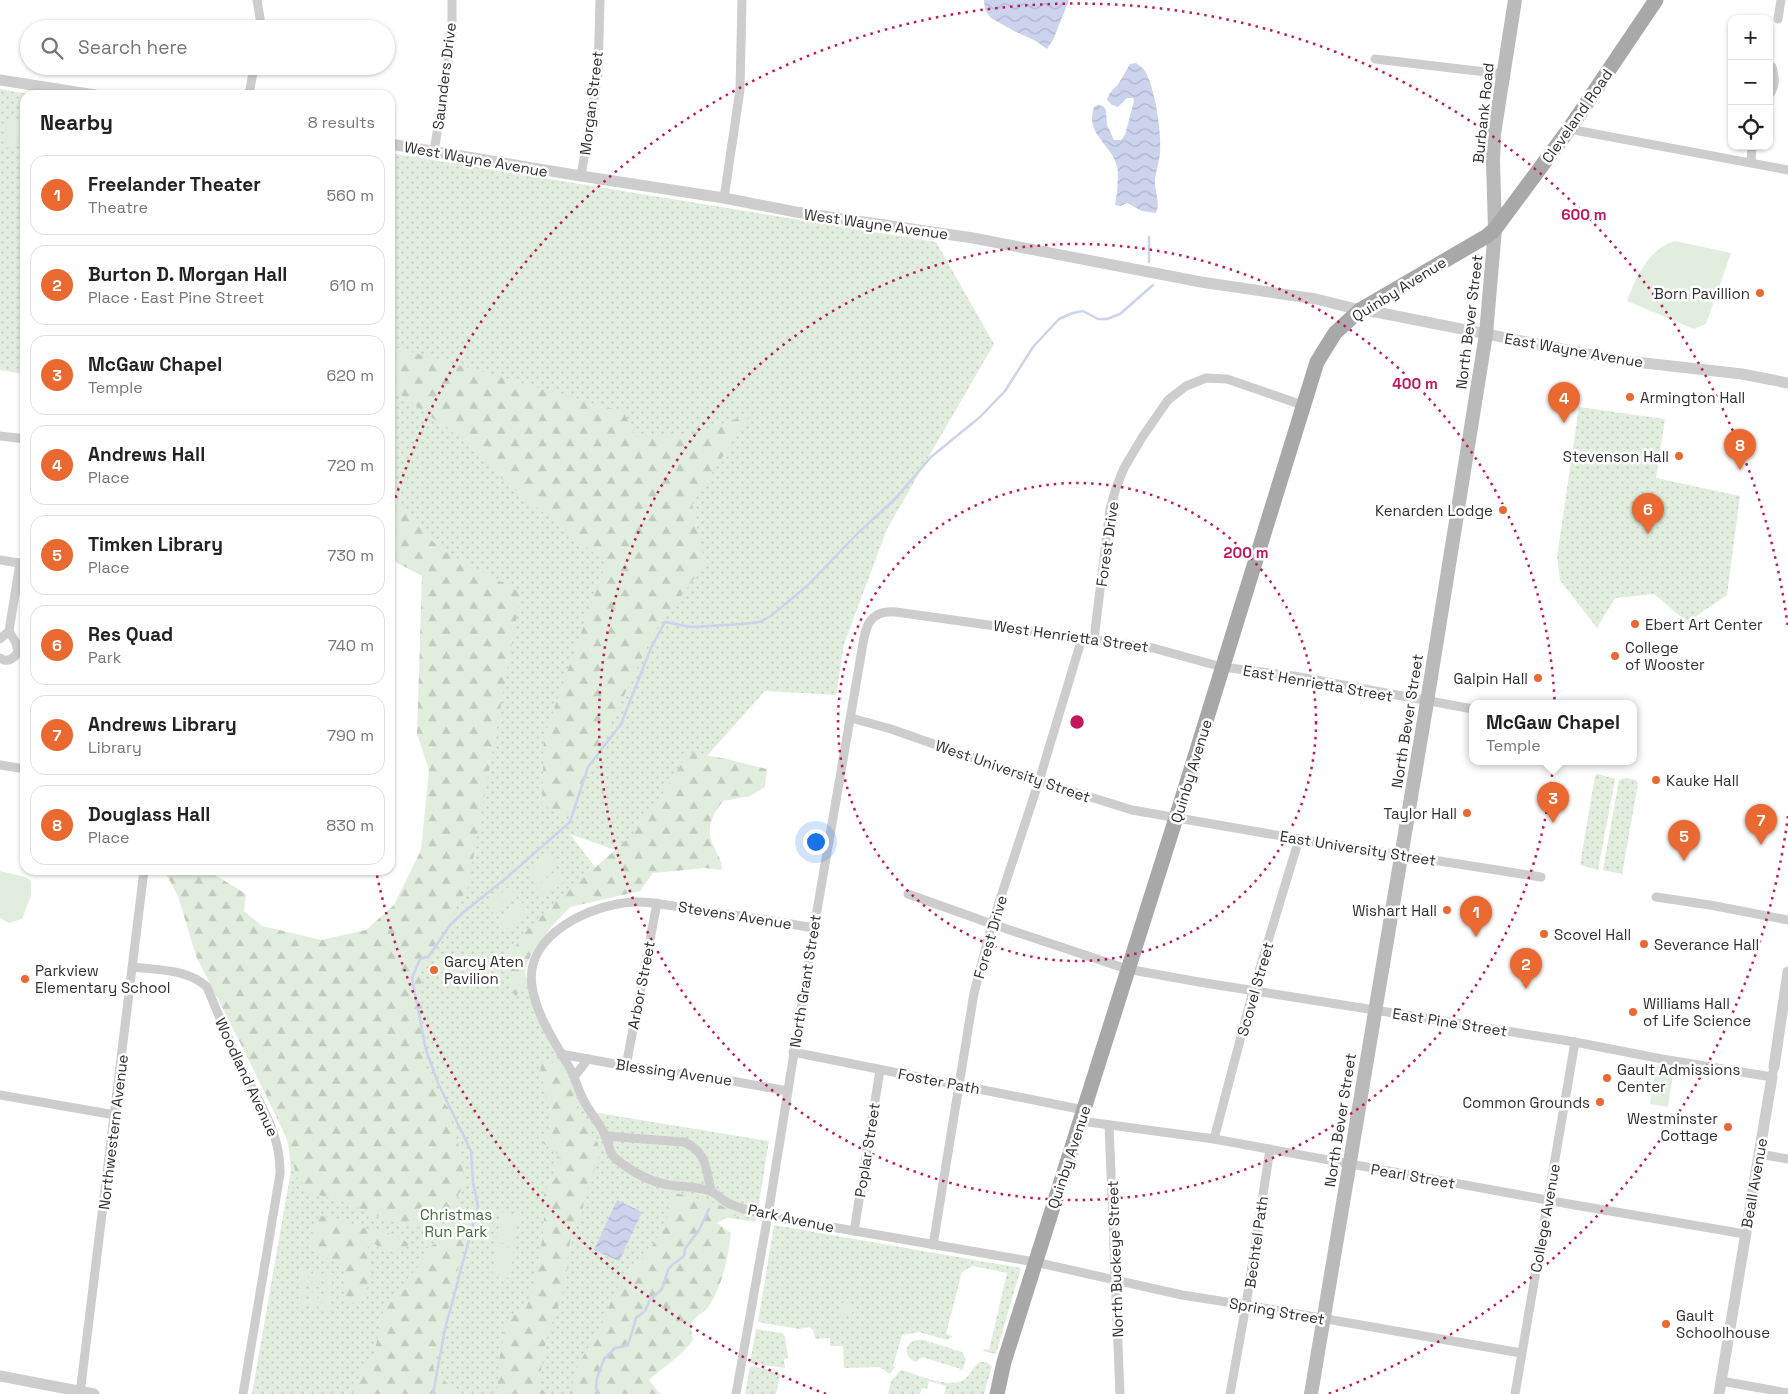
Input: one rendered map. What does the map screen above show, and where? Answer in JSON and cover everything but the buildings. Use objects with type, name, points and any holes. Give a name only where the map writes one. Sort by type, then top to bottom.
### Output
[{"type":"main road","name":"Burbank Road","points":[[1495,229],[1494,134],[1515,0]]},
{"type":"main road","name":"Cleveland Road","points":[[1495,229],[1569,129],[1656,0]]},
{"type":"main road","name":"Quinby Avenue","points":[[997,1394],[1001,1371],[1083,1115],[1305,406],[1317,362],[1336,333],[1360,310],[1495,229]]},
{"type":"main road","name":"North Bever Street","points":[[1311,1394],[1322,1319],[1350,1164],[1427,702],[1486,334],[1495,229]]},
{"type":"street","points":[[256,0],[260,20]]},
{"type":"street","name":"Saunders Drive","points":[[434,152],[452,37],[452,0]]},
{"type":"street","name":"Morgan Street","points":[[581,176],[598,74],[600,0]]},
{"type":"street","points":[[724,198],[740,90],[742,0]]},
{"type":"street","points":[[1778,20],[1781,0]]},
{"type":"street","points":[[1375,59],[1503,74]]},
{"type":"street","points":[[1773,73],[1775,76],[1773,86]]},
{"type":"street","points":[[250,90],[252,75]]},
{"type":"street","points":[[0,80],[63,90]]},
{"type":"street","points":[[1569,129],[1788,170]]},
{"type":"street","name":"West Wayne Avenue","points":[[395,145],[724,198],[796,212],[973,238],[1201,282],[1316,299],[1360,310]]},
{"type":"street","points":[[1751,162],[1752,150]]},
{"type":"street","name":"East Wayne Avenue","points":[[1360,310],[1618,360],[1742,374],[1788,383]]},
{"type":"street","name":"Forest Drive","points":[[1094,639],[1110,509],[1116,488],[1124,468],[1142,436],[1168,400],[1186,386],[1206,378],[1228,379],[1305,406]]},
{"type":"street","points":[[0,436],[20,439]]},
{"type":"street","points":[[0,560],[20,564]]},
{"type":"street","points":[[0,639],[9,631],[20,574]]},
{"type":"street","name":"North Grant Street","points":[[736,1394],[768,1216],[814,928],[868,623],[874,616],[884,611],[917,615]]},
{"type":"street","name":"West Henrietta Street","points":[[917,615],[1153,648],[1222,667]]},
{"type":"street","points":[[0,658],[12,659],[18,652],[16,643],[9,631]]},
{"type":"street","name":"Forest Drive","points":[[933,1245],[974,993],[992,924],[1039,781],[1082,638]]},
{"type":"street","name":"East Henrietta Street","points":[[1222,667],[1294,676],[1469,708]]},
{"type":"street","name":"West University Street","points":[[851,718],[891,729],[1039,781],[1132,810],[1176,818]]},
{"type":"street","points":[[0,765],[20,769]]},
{"type":"street","name":"East University Street","points":[[1176,818],[1541,877]]},
{"type":"street","name":"Scovel Street","points":[[1214,1139],[1253,991],[1299,839]]},
{"type":"street","name":"Northwestern Avenue","points":[[80,1393],[143,875]]},
{"type":"street","name":"East Pine Street","points":[[908,894],[1127,970],[1575,1042],[1670,1060],[1773,1072]]},
{"type":"street","points":[[1656,897],[1788,920]]},
{"type":"street","name":"Stevens Avenue","points":[[561,1054],[537,1005],[532,986],[532,970],[536,955],[554,933],[575,918],[609,906],[634,902],[657,903],[741,915],[814,928]]},
{"type":"street","name":"Arbor Street","points":[[626,1066],[657,903]]},
{"type":"street","name":"Woodland Avenue","points":[[133,967],[188,974],[199,979],[207,987],[245,1074],[277,1139],[280,1174],[243,1394]]},
{"type":"street","name":"Beall Avenue","points":[[1719,1394],[1745,1234],[1755,1187],[1788,972]]},
{"type":"street","name":"College Avenue","points":[[1514,1394],[1575,1042]]},
{"type":"street","name":"Foster Path","points":[[794,1052],[958,1084],[1083,1115]]},
{"type":"street","name":"Blessing Avenue","points":[[561,1054],[788,1091]]},
{"type":"street","name":"Park Avenue","points":[[561,1054],[570,1066],[583,1101],[605,1136],[610,1155],[638,1174],[673,1186],[711,1191],[730,1204],[768,1216],[1035,1262]]},
{"type":"street","points":[[574,1077],[588,1059]]},
{"type":"street","name":"Poplar Street","points":[[854,1231],[880,1070]]},
{"type":"street","points":[[0,1095],[115,1115]]},
{"type":"street","name":"Pearl Street","points":[[1083,1115],[1109,1125],[1214,1139],[1745,1234]]},
{"type":"street","name":"North Buckeye Street","points":[[1109,1125],[1120,1394]]},
{"type":"street","points":[[605,1136],[684,1142],[693,1146],[700,1152],[704,1160],[711,1191]]},
{"type":"street","name":"Bechtel Path","points":[[1230,1394],[1270,1149]]},
{"type":"street","points":[[1759,1154],[1788,1159]]},
{"type":"street","name":"Spring Street","points":[[1035,1262],[1182,1295],[1521,1353]]},
{"type":"street","points":[[0,1376],[80,1393],[94,1394]]},
{"type":"street","points":[[1721,1381],[1788,1393]]},
{"type":"green space","points":[[0,89],[20,92],[20,373],[0,370]]},
{"type":"green space","points":[[8,118],[20,121],[16,149],[3,147]]},
{"type":"green space","name":"Christmas Run Park","points":[[395,154],[936,242],[994,344],[887,529],[844,644],[836,695],[765,691],[621,852],[570,834],[597,870],[520,961],[537,1005],[586,1111],[769,1141],[756,1222],[714,1216],[625,1394],[252,1394],[291,1170],[288,1141],[242,1046],[424,928],[457,608],[395,549]]},
{"type":"green space","points":[[1675,241],[1731,253],[1706,324],[1694,329],[1627,301],[1634,283],[1650,257],[1657,250]]},
{"type":"green space","points":[[395,347],[624,412],[635,437],[686,436],[750,414],[692,504],[705,564],[654,632],[567,817],[542,805],[544,737],[606,563],[503,480],[467,443],[395,391]]},
{"type":"green space","points":[[1579,407],[1665,419],[1656,478],[1740,496],[1727,595],[1689,621],[1654,594],[1615,598],[1597,628],[1560,580],[1557,557]]},
{"type":"green space","points":[[395,500],[439,548],[521,593],[468,887],[421,968],[423,1066],[447,1107],[462,1157],[464,1183],[450,1213],[426,1230],[393,1222],[341,1201],[311,1193],[297,1177],[284,1129],[196,956],[178,896],[167,875],[215,875],[246,894],[244,911],[262,926],[321,940],[366,930],[394,905],[421,850],[429,770],[417,734],[422,576],[395,562]]},
{"type":"green space","points":[[689,752],[767,769],[765,787],[750,796],[723,801],[713,816],[710,827],[711,839],[722,870],[705,868],[653,873],[640,891],[570,907],[552,926],[533,951],[525,968],[526,978],[523,990],[515,996],[507,958],[527,930],[631,836],[661,796]]},
{"type":"green space","points":[[1598,774],[1615,779],[1598,870],[1580,865],[1595,776]]},
{"type":"green space","points":[[1626,778],[1636,780],[1638,784],[1622,874],[1603,870],[1619,780]]},
{"type":"green space","points":[[547,855],[556,865],[534,883],[525,873]]},
{"type":"green space","points":[[558,869],[567,879],[545,897],[536,887]]},
{"type":"green space","points":[[0,871],[25,877],[31,881],[31,896],[22,919],[9,923],[0,918]]},
{"type":"green space","points":[[509,887],[517,897],[495,915],[487,905]]},
{"type":"green space","points":[[520,900],[529,910],[507,929],[498,919]]},
{"type":"green space","points":[[546,1061],[563,1065],[571,1084],[578,1111],[588,1123],[593,1137],[598,1143],[598,1160],[586,1192],[582,1212],[570,1242],[567,1280],[546,1341],[538,1387],[549,1394],[497,1394],[499,1361],[505,1329],[511,1317],[526,1308],[531,1295],[542,1241],[544,1195],[560,1156],[543,1143],[551,1121],[540,1063]]},
{"type":"green space","points":[[1656,1065],[1674,1068],[1668,1107],[1650,1104]]},
{"type":"green space","points":[[672,1192],[717,1204],[741,1214],[717,1223],[731,1233],[726,1261],[714,1298],[690,1325],[693,1340],[678,1356],[649,1380],[659,1393],[663,1394],[570,1394],[576,1369],[605,1318],[614,1293],[648,1252],[663,1230],[670,1209]]},
{"type":"green space","name":"Christmas Run Park","points":[[473,1209],[433,1369],[458,1394],[353,1394],[360,1374],[374,1355],[383,1312],[406,1280],[421,1264],[425,1249],[437,1243],[462,1211]]},
{"type":"green space","points":[[501,1212],[519,1215],[514,1245],[496,1242]]},
{"type":"green space","points":[[319,1216],[397,1236],[409,1244],[403,1250],[393,1254],[367,1241],[370,1269],[369,1284],[360,1298],[351,1304],[345,1298],[347,1282],[345,1269],[314,1250],[311,1246],[310,1239]]},
{"type":"green space","points":[[774,1225],[1021,1268],[996,1354],[983,1351],[984,1349],[989,1350],[1007,1273],[973,1266],[962,1272],[946,1334],[952,1336],[951,1338],[947,1340],[919,1332],[902,1335],[893,1366],[895,1367],[890,1374],[879,1367],[844,1368],[843,1346],[830,1346],[830,1338],[815,1339],[813,1330],[809,1327],[799,1329],[758,1322]]},
{"type":"green space","points":[[496,1246],[514,1248],[510,1278],[492,1276]]},
{"type":"green space","points":[[301,1269],[309,1270],[307,1286],[300,1285]]},
{"type":"green space","points":[[313,1271],[321,1272],[319,1287],[312,1287]]},
{"type":"green space","points":[[326,1272],[333,1273],[331,1289],[324,1288]]},
{"type":"green space","points":[[299,1291],[306,1292],[305,1308],[297,1307]]},
{"type":"green space","points":[[311,1292],[318,1293],[317,1309],[309,1308]]},
{"type":"green space","points":[[323,1294],[331,1295],[329,1311],[321,1310]]},
{"type":"green space","points":[[846,1302],[851,1304],[853,1309],[851,1314],[846,1316],[841,1314],[839,1309],[841,1304]]},
{"type":"green space","points":[[756,1329],[782,1333],[785,1336],[788,1358],[784,1359],[785,1368],[750,1363]]},
{"type":"green space","points":[[916,1340],[924,1340],[962,1352],[966,1360],[963,1369],[954,1373],[961,1369],[922,1357],[916,1362],[912,1360],[907,1354],[907,1348]]},
{"type":"green space","points":[[980,1362],[986,1362],[992,1366],[984,1394],[944,1394],[946,1386],[929,1381],[927,1389],[922,1388],[920,1394],[888,1394],[891,1381],[901,1370],[933,1380],[951,1383],[965,1379]]},
{"type":"green space","points":[[750,1366],[771,1370],[780,1374],[776,1394],[745,1394]]},
{"type":"water","points":[[984,0],[1069,0],[1053,40],[1047,49],[1034,40],[991,18],[985,10]]},
{"type":"water","points":[[1136,63],[1149,78],[1159,123],[1160,156],[1155,179],[1158,205],[1156,213],[1142,211],[1127,203],[1120,206],[1115,205],[1118,185],[1117,166],[1114,158],[1095,132],[1093,125],[1094,107],[1098,105],[1103,106],[1106,110],[1107,125],[1114,140],[1121,140],[1125,135],[1134,101],[1133,98],[1127,98],[1118,107],[1112,105],[1107,100],[1130,64]]},
{"type":"water","points":[[617,1200],[642,1212],[619,1261],[594,1250]]},
{"type":"waterway","points":[[1149,237],[1149,262]]},
{"type":"waterway","points":[[433,1394],[445,1329],[478,1206],[473,1183],[471,1151],[438,1083],[426,1050],[412,978],[420,959],[429,956],[450,925],[465,911],[570,822],[588,767],[621,724],[651,648],[665,622],[691,627],[743,624],[760,622],[772,615],[807,586],[858,533],[895,499],[931,457],[980,417],[1005,391],[1033,347],[1059,319],[1083,311],[1098,319],[1107,319],[1120,314],[1153,285]]},
{"type":"waterway","points":[[598,1394],[596,1388],[597,1378],[604,1359],[615,1348],[626,1346],[629,1342],[636,1318],[645,1311],[650,1300],[662,1289],[668,1270],[684,1256],[685,1249],[699,1230],[709,1209]]},
{"type":"place","name":"Born Pavillion","points":[[1760,293]]},
{"type":"place","name":"Armington Hall","points":[[1630,397]]},
{"type":"place","name":"Andrews Hall","points":[[1564,423]]},
{"type":"place","name":"Stevenson Hall","points":[[1679,456]]},
{"type":"place","name":"Douglass Hall","points":[[1740,470]]},
{"type":"place","name":"Kenarden Lodge","points":[[1503,510]]},
{"type":"place","name":"Res Quad","points":[[1648,534]]},
{"type":"place","name":"Ebert Art Center","points":[[1635,624]]},
{"type":"place","name":"College of Wooster","points":[[1615,656]]},
{"type":"place","name":"Galpin Hall","points":[[1538,678]]},
{"type":"place","name":"Kauke Hall","points":[[1656,780]]},
{"type":"place","name":"Taylor Hall","points":[[1467,813]]},
{"type":"place","name":"McGaw Chapel","points":[[1553,823]]},
{"type":"place","name":"Andrews Library","points":[[1761,845]]},
{"type":"place","name":"Timken Library","points":[[1684,861]]},
{"type":"place","name":"Wishart Hall","points":[[1447,910]]},
{"type":"place","name":"Scovel Hall","points":[[1544,934]]},
{"type":"place","name":"Freelander Theater","points":[[1476,937]]},
{"type":"place","name":"Severance Hall","points":[[1644,944]]},
{"type":"place","name":"Garcy Aten Pavilion","points":[[434,970]]},
{"type":"place","name":"Parkview Elementary School","points":[[25,979]]},
{"type":"place","name":"Burton D. Morgan Hall","points":[[1526,989]]},
{"type":"place","name":"Williams Hall of Life Science","points":[[1633,1012]]},
{"type":"place","name":"Gault Admissions Center","points":[[1607,1078]]},
{"type":"place","name":"Common Grounds","points":[[1600,1102]]},
{"type":"place","name":"Westminster Cottage","points":[[1728,1127]]},
{"type":"place","name":"Gault Schoolhouse","points":[[1666,1324]]}]
